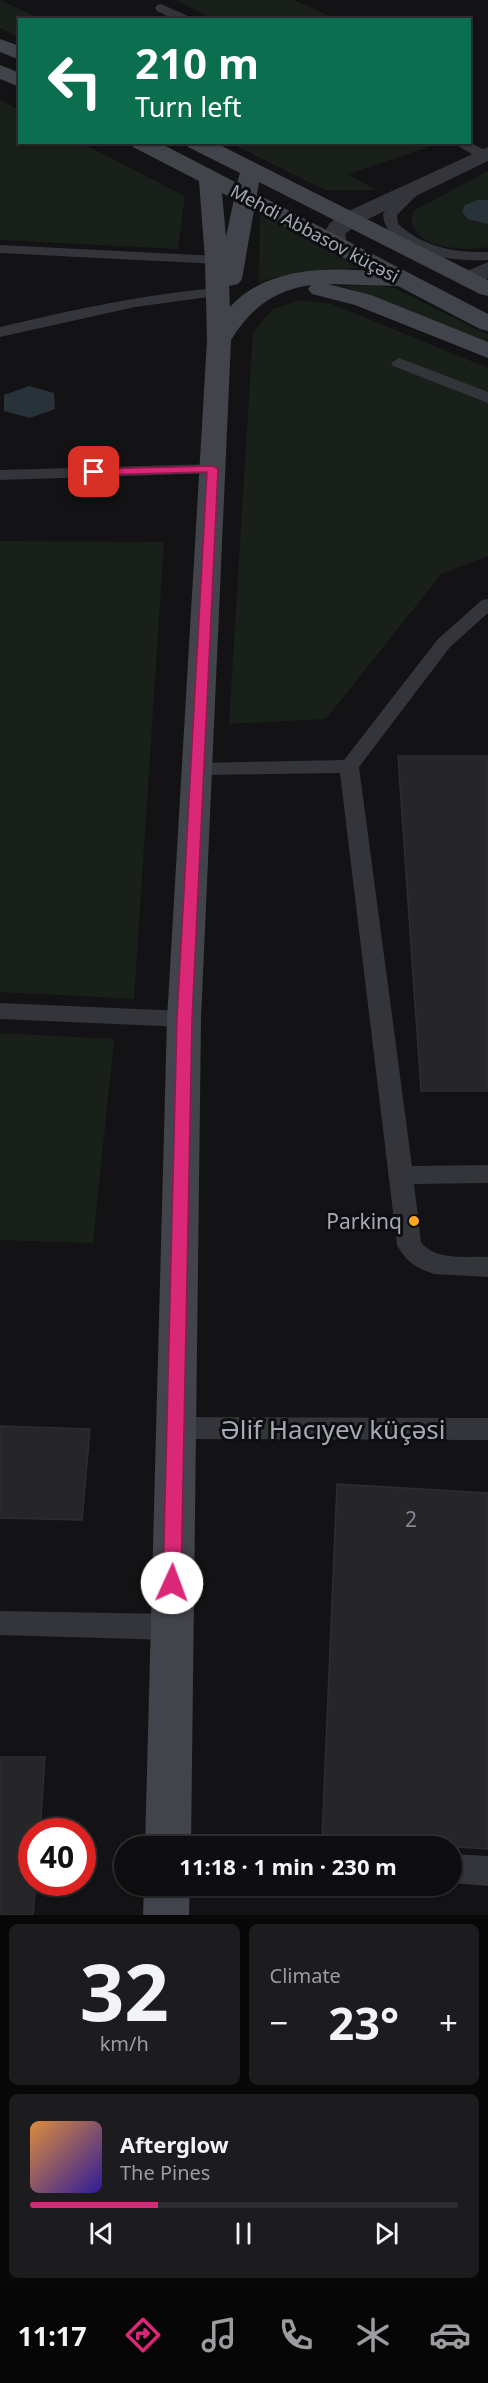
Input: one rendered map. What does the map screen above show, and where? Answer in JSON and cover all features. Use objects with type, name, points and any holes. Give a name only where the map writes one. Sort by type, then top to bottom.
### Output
[{"type":"street","points":[[0,45],[18,53]]},
{"type":"street","points":[[0,71],[18,80]]},
{"type":"street","name":"Mehdi Abbasov küçəsi","points":[[145,144],[488,324]]},
{"type":"street","name":"Mehdi Abbasov küçəsi","points":[[200,144],[350,219],[481,279]]},
{"type":"street","points":[[336,244],[334,234],[350,219],[486,154]]},
{"type":"street","points":[[219,340],[251,170]]},
{"type":"street","points":[[168,1836],[184,1019],[219,340],[217,260],[210,178]]},
{"type":"street","points":[[219,340],[247,304],[267,291],[301,279],[367,277],[444,285],[481,279]]},
{"type":"street","points":[[267,291],[304,287],[339,292],[488,351]]},
{"type":"street","points":[[166,1915],[167,1896]]},
{"type":"lane","points":[[161,8],[182,18]]},
{"type":"lane","points":[[462,144],[486,154]]},
{"type":"lane","points":[[417,187],[390,214],[391,225],[400,235],[435,252],[455,256],[488,256]]},
{"type":"lane","points":[[0,249],[217,260]]},
{"type":"lane","points":[[0,332],[138,300],[218,292]]},
{"type":"lane","points":[[399,363],[488,398]]},
{"type":"lane","points":[[0,474],[213,469]]},
{"type":"lane","points":[[488,604],[444,643],[349,766],[409,1245],[418,1257],[434,1264],[488,1267]]},
{"type":"lane","points":[[198,769],[349,766]]},
{"type":"lane","points":[[0,1011],[184,1019]]},
{"type":"lane","points":[[402,1175],[488,1174]]},
{"type":"lane","name":"Əlif Hacıyev küçəsi","points":[[177,1428],[488,1429]]},
{"type":"lane","points":[[0,1623],[171,1627]]},
{"type":"lane","points":[[462,1870],[488,1871]]},
{"type":"shaded area","points":[[0,0],[39,18],[18,18],[18,37],[0,28]]},
{"type":"shaded area","points":[[176,0],[293,0],[335,18],[211,18]]},
{"type":"shaded area","points":[[0,100],[18,109],[18,144],[83,144],[185,196],[178,249],[0,240]]},
{"type":"shaded area","points":[[233,144],[434,145],[347,174],[377,190],[325,190]]},
{"type":"shaded area","points":[[488,171],[488,247],[451,248],[433,243],[418,234],[411,221],[413,211]]},
{"type":"shaded area","points":[[477,200],[488,200],[488,224],[468,219],[462,212],[465,205]]},
{"type":"shaded area","points":[[260,213],[363,268],[310,271],[259,282]]},
{"type":"shaded area","points":[[373,285],[394,288],[488,335],[488,342],[343,286]]},
{"type":"shaded area","points":[[300,300],[332,304],[488,368],[488,556],[441,574],[326,719],[229,724],[253,332],[273,309]]},
{"type":"shaded area","points":[[29,386],[54,393],[55,409],[30,418],[4,411],[4,395]]},
{"type":"shaded area","points":[[0,541],[164,542],[134,999],[0,992]]},
{"type":"shaded area","points":[[0,1033],[114,1039],[93,1243],[0,1240]]},
{"type":"building","points":[[398,756],[488,756],[488,1091],[421,1091]]},
{"type":"building","points":[[0,1426],[90,1429],[82,1520],[0,1518]]},
{"type":"building","points":[[337,1484],[488,1493],[488,1849],[462,1847],[462,1836],[322,1836]]},
{"type":"building","points":[[0,1757],[45,1757],[41,1818],[18,1818],[18,1896],[35,1896],[33,1915],[0,1915]]},
{"type":"place","name":"Parkinq","points":[[414,1221]]},
{"type":"route","points":[[94,472],[213,469],[184,1019],[172,1583]]}]
